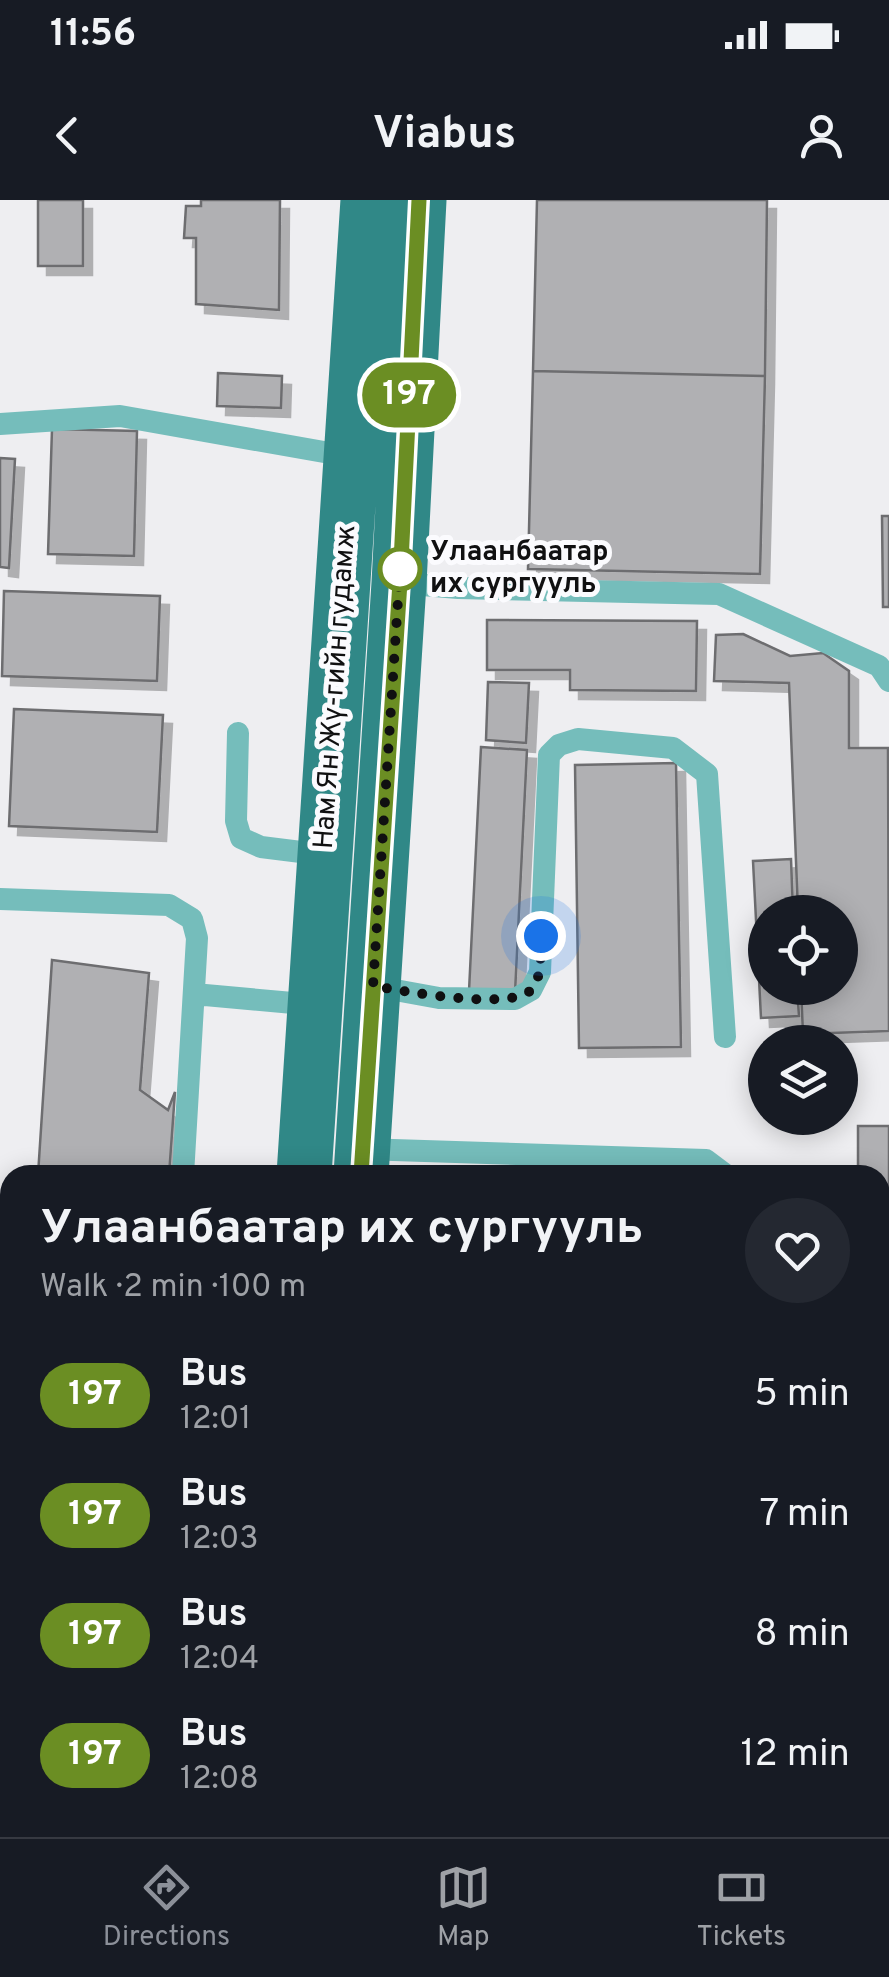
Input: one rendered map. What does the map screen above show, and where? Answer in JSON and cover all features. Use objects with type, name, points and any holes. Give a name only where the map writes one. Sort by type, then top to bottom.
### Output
[{"type":"main road","name":"Нам Ян Жү-гийн гудамж","points":[[305,1165],[368,200]]},
{"type":"main road","name":"Нам Ян Жү-гийн гудамж","points":[[362,1162],[400,582],[419,200]]},
{"type":"lane","points":[[0,424],[120,416],[324,452],[351,453]]},
{"type":"lane","points":[[400,582],[458,588],[719,594],[879,666],[889,681]]},
{"type":"lane","points":[[238,733],[236,821],[241,838],[261,848],[324,855]]},
{"type":"lane","points":[[373,986],[458,998],[516,999],[531,990],[540,972],[548,754],[559,745],[578,739],[673,748],[707,774],[725,1037]]},
{"type":"lane","points":[[0,899],[169,905],[192,919],[197,938],[184,1165]]},
{"type":"lane","points":[[194,994],[315,1005]]},
{"type":"lane","points":[[362,1162],[706,1160],[713,1165]]},
{"type":"building","points":[[38,200],[83,200],[83,266],[38,266]]},
{"type":"building","points":[[201,200],[280,200],[279,310],[196,304],[196,238],[184,238],[186,206],[201,206]]},
{"type":"building","points":[[537,200],[767,200],[765,376],[533,371]]},
{"type":"building","points":[[533,371],[765,376],[760,574],[528,569]]},
{"type":"building","points":[[218,373],[282,376],[281,408],[217,406]]},
{"type":"building","points":[[52,429],[137,431],[134,556],[48,554]]},
{"type":"building","points":[[0,458],[15,459],[9,568],[0,567]]},
{"type":"building","points":[[882,516],[889,516],[889,607],[883,607]]},
{"type":"building","points":[[4,591],[160,596],[157,681],[2,676]]},
{"type":"building","points":[[487,620],[697,621],[696,691],[570,690],[570,670],[487,670]]},
{"type":"building","points":[[743,634],[790,656],[823,653],[849,671],[849,748],[888,748],[889,1031],[858,1032],[858,1025],[803,1025],[802,1005],[858,1005],[858,895],[797,895],[789,683],[714,681],[716,635]]},
{"type":"building","points":[[488,682],[529,683],[526,743],[486,740]]},
{"type":"building","points":[[14,709],[163,715],[157,832],[9,826]]},
{"type":"building","points":[[481,747],[527,750],[515,993],[469,991]]},
{"type":"building","points":[[676,763],[681,1047],[579,1048],[575,765]]},
{"type":"building","points":[[791,859],[792,895],[755,895],[753,861]]},
{"type":"building","points":[[52,960],[149,973],[140,1090],[168,1110],[175,1092],[170,1165],[39,1165]]},
{"type":"building","points":[[760,1005],[798,1005],[799,1016],[761,1018]]},
{"type":"building","points":[[858,1126],[889,1126],[889,1165],[858,1165]]},
{"type":"bus line","name":"197","points":[[362,1165],[400,582],[419,200]]},
{"type":"place","name":"Улаанбаатар их сургууль","points":[[400,569]]},
{"type":"route","points":[[400,569],[373,986],[439,998],[516,999],[531,990],[540,972],[541,936]]}]
